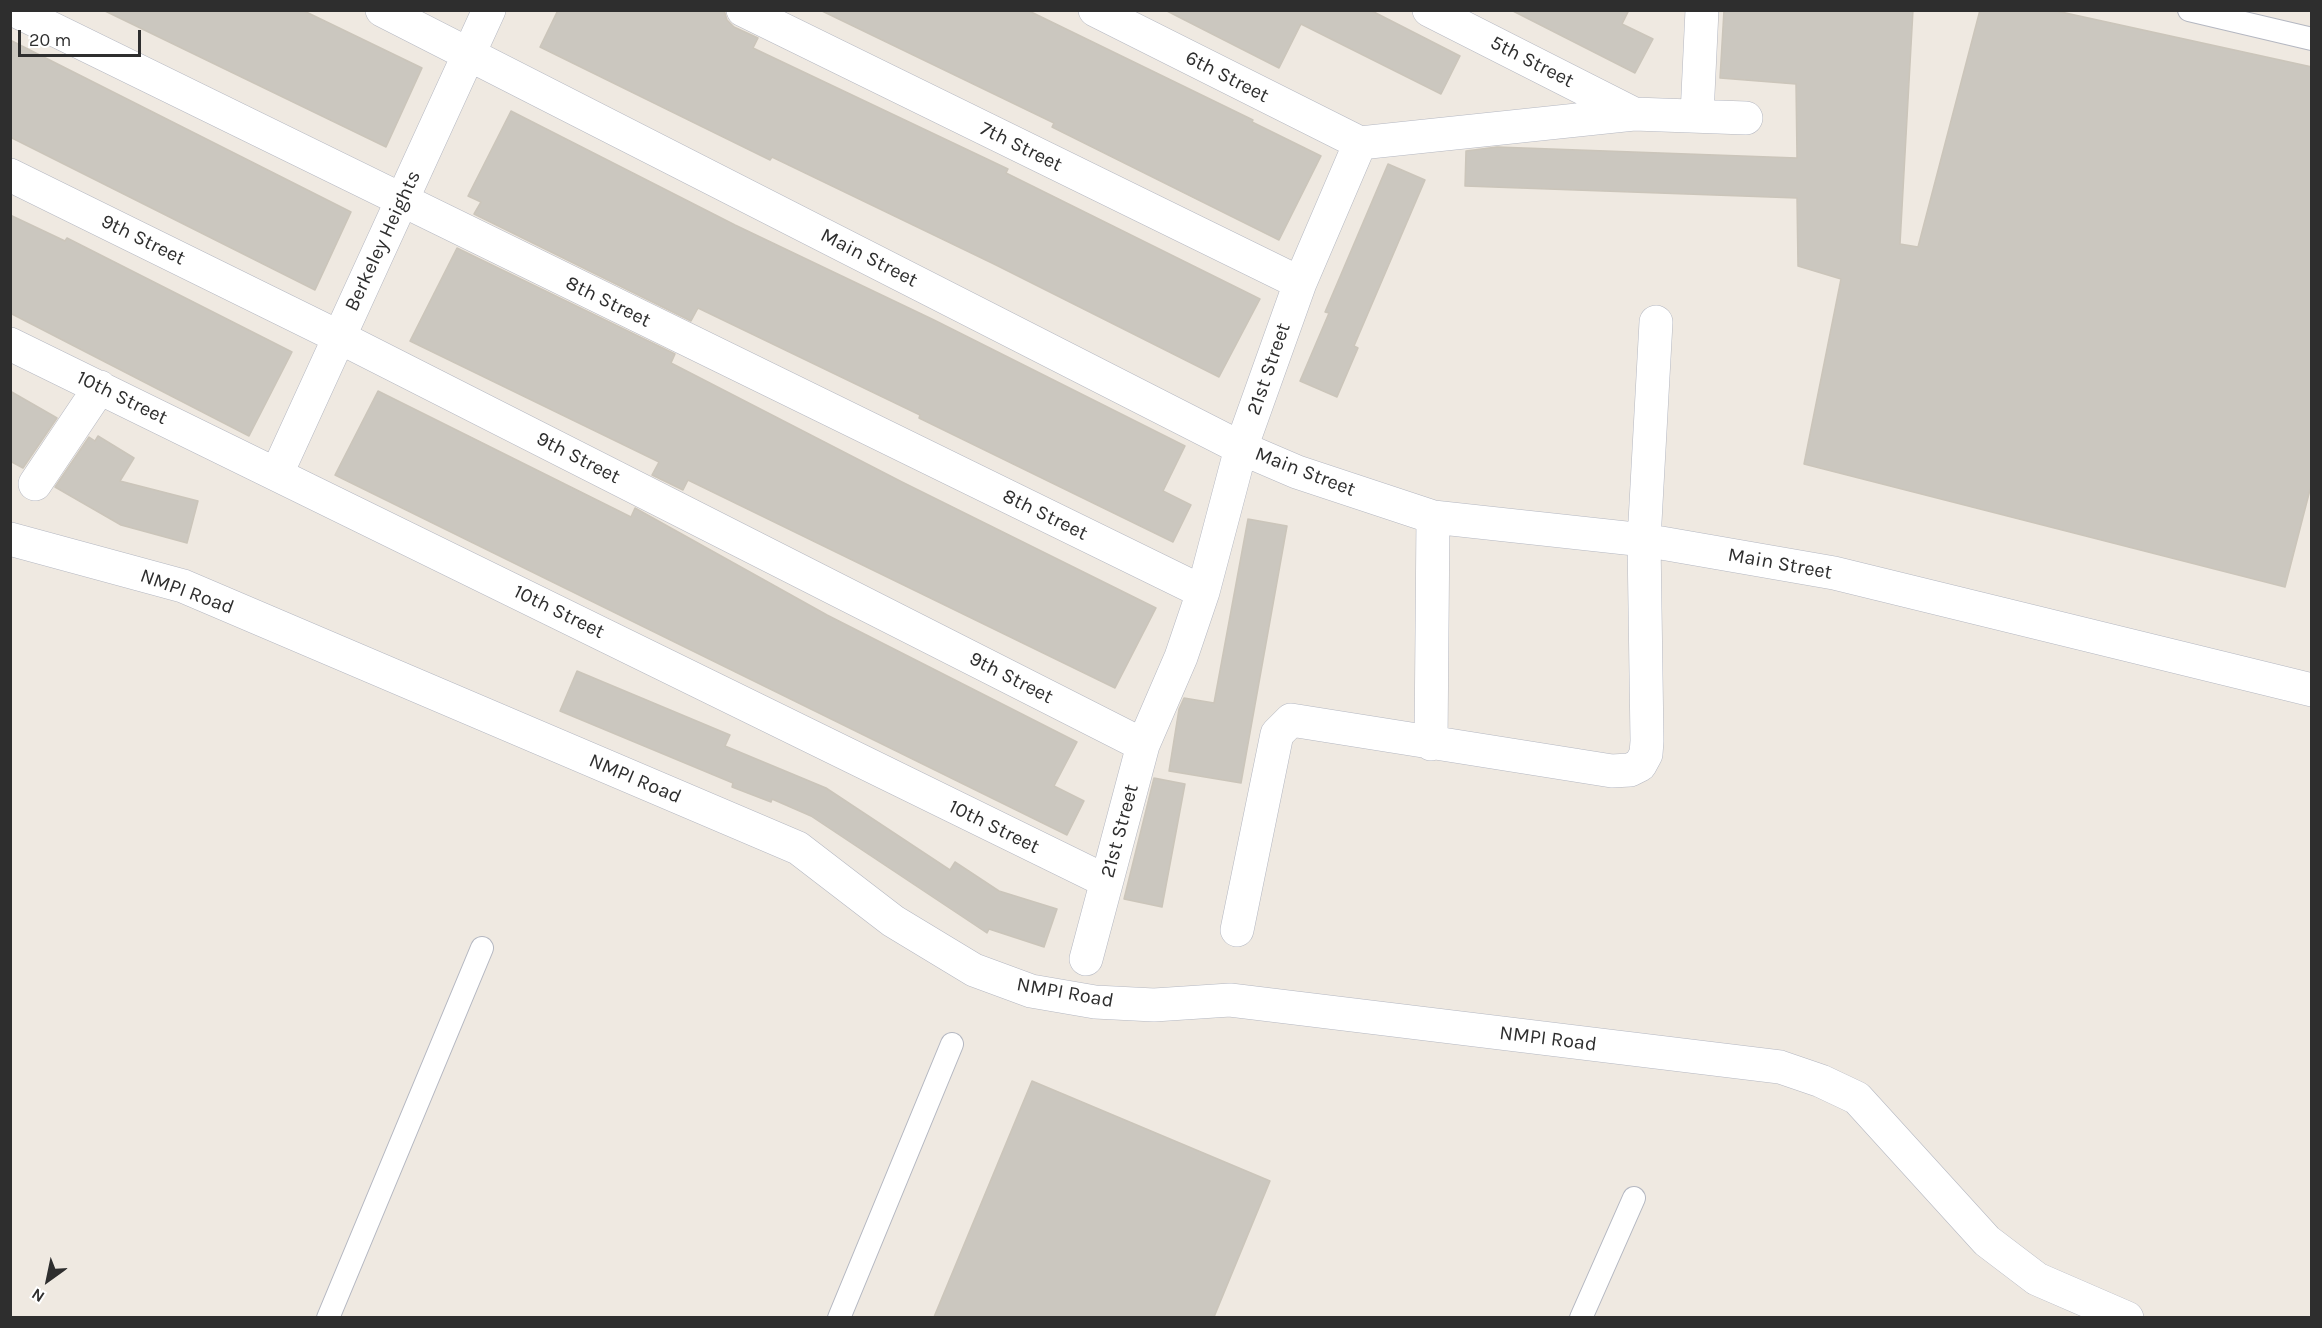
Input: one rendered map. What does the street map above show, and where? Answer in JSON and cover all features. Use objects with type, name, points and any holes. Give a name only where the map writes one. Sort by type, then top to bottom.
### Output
[{"type":"street","name":"8th Street","points":[[14,10],[1203,592]]},
{"type":"street","name":"Main Street","points":[[382,10],[1241,448],[1297,472],[1433,517],[1644,540],[1834,573],[2312,690]]},
{"type":"street","name":"Berkeley Heights","points":[[277,472],[489,10]]},
{"type":"street","name":"7th Street","points":[[743,10],[1300,282]]},
{"type":"street","name":"6th Street","points":[[1095,10],[1360,143]]},
{"type":"street","name":"5th Street","points":[[1429,10],[1634,114]]},
{"type":"street","points":[[1697,115],[1702,10]]},
{"type":"street","points":[[1360,143],[1634,114],[1746,118]]},
{"type":"street","name":"21st Street","points":[[1086,958],[1143,745],[1181,657],[1203,592],[1241,448],[1300,282],[1360,143]]},
{"type":"street","name":"9th Street","points":[[10,175],[339,337],[1143,745]]},
{"type":"street","points":[[1237,930],[1277,734],[1291,720],[1612,771],[1630,770],[1640,765],[1646,754],[1647,741],[1644,540],[1656,321]]},
{"type":"street","name":"10th Street","points":[[10,344],[277,472],[1106,881]]},
{"type":"street","points":[[35,484],[100,387]]},
{"type":"street","points":[[1431,744],[1433,517]]},
{"type":"street","name":"NMPI Road","points":[[10,539],[183,586],[798,848],[893,921],[964,964],[1031,992],[1095,1002],[1154,1005],[1230,1000],[1780,1067],[1821,1081],[1857,1098],[1988,1241],[2037,1279],[2127,1317]]},
{"type":"lane","points":[[2189,10],[2312,39]]},
{"type":"lane","points":[[328,1317],[482,948]]},
{"type":"lane","points":[[839,1317],[952,1044]]},
{"type":"lane","points":[[1581,1317],[1634,1198]]},
{"type":"building","points":[[103,10],[302,10],[422,68],[386,147]]},
{"type":"building","points":[[558,10],[724,10],[727,20],[734,27],[758,38],[753,48],[1008,169],[1006,173],[1260,299],[1219,377],[994,264],[772,157],[770,160],[540,47]]},
{"type":"building","points":[[820,10],[1027,10],[1253,120],[1252,122],[1321,156],[1279,240],[1052,127],[1054,123]]},
{"type":"building","points":[[1165,10],[1370,10],[1460,56],[1441,94],[1301,24],[1279,68]]},
{"type":"building","points":[[1511,10],[1629,10],[1622,24],[1653,39],[1635,73]]},
{"type":"building","points":[[1724,10],[1913,10],[1900,244],[1918,247],[1980,10],[2052,10],[2312,67],[2312,482],[2285,587],[1804,464],[1841,279],[1798,266],[1797,198],[1465,186],[1466,151],[1497,147],[1797,158],[1796,84],[1720,78]]},
{"type":"building","points":[[10,40],[351,212],[315,290],[10,137]]},
{"type":"building","points":[[511,111],[735,225],[934,320],[1185,446],[1163,491],[1191,505],[1173,542],[919,418],[920,415],[698,308],[691,321],[474,214],[481,202],[468,196]]},
{"type":"building","points":[[1388,164],[1425,180],[1354,346],[1358,348],[1337,397],[1300,381],[1329,313],[1325,312]]},
{"type":"building","points":[[10,215],[65,241],[67,238],[292,352],[249,436],[10,313]]},
{"type":"building","points":[[457,248],[675,354],[671,363],[902,482],[1156,608],[1115,688],[688,480],[683,490],[652,475],[659,462],[410,341]]},
{"type":"building","points":[[10,391],[57,418],[23,468],[10,461]]},
{"type":"building","points":[[378,391],[631,517],[635,508],[827,615],[1077,742],[1054,786],[1084,801],[1067,835],[335,475]]},
{"type":"building","points":[[98,436],[134,458],[120,481],[198,501],[187,543],[121,525],[55,487],[89,437],[95,441]]},
{"type":"building","points":[[1248,519],[1287,526],[1241,783],[1169,771],[1179,709],[1184,698],[1214,703]]},
{"type":"building","points":[[577,671],[730,735],[725,746],[826,788],[950,870],[955,862],[999,891],[1057,909],[1044,947],[989,929],[987,933],[811,816],[772,799],[771,802],[732,787],[733,783],[560,711]]},
{"type":"building","points":[[1154,778],[1185,784],[1162,907],[1124,899]]},
{"type":"building","points":[[1032,1081],[1270,1181],[1214,1317],[934,1317]]}]
